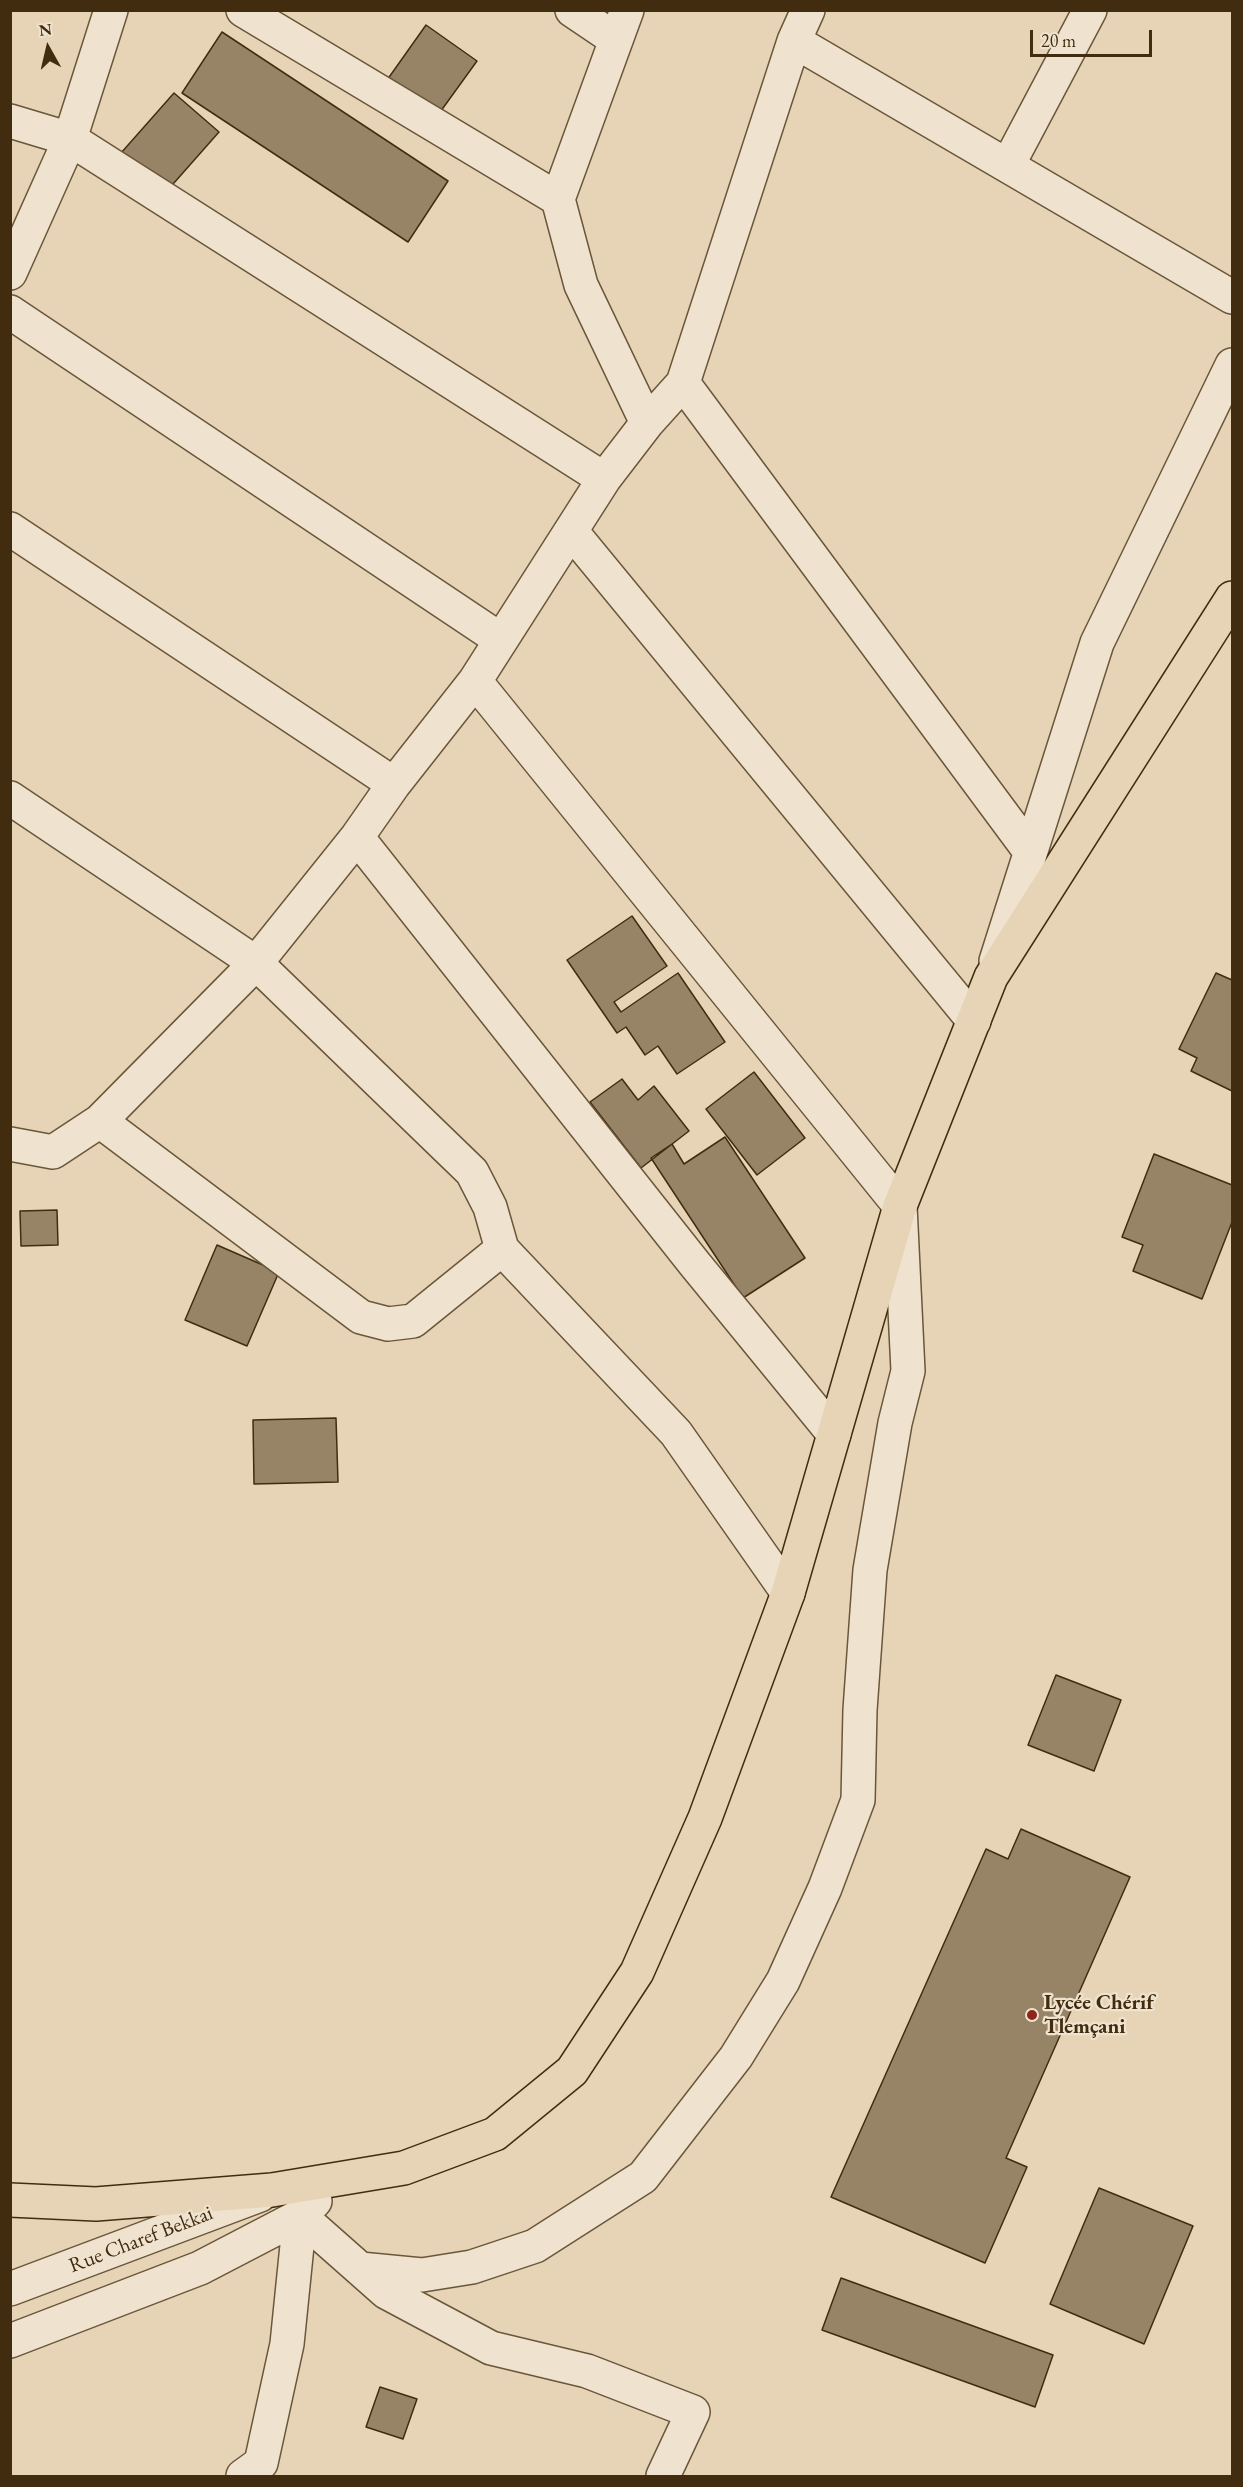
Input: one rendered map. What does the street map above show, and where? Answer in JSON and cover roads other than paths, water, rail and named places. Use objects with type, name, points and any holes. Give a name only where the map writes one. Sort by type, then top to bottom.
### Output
[{"type":"main road","points":[[10,2200],[96,2204],[272,2190],[404,2169],[495,2134],[572,2071],[637,1972],[705,1818],[788,1593],[900,1206],[991,977],[1233,598]]},
{"type":"street","points":[[10,273],[70,139],[111,10]]},
{"type":"street","points":[[243,10],[558,199]]},
{"type":"street","points":[[572,10],[621,25],[558,199],[581,285],[647,423]]},
{"type":"street","points":[[10,1144],[52,1152],[100,1120],[256,963],[357,837],[394,784],[475,681],[604,479],[647,423],[683,383],[794,41],[808,10]]},
{"type":"street","points":[[1008,165],[1090,10]]},
{"type":"street","points":[[794,41],[1233,297]]},
{"type":"street","points":[[10,121],[70,139],[604,479]]},
{"type":"street","points":[[10,312],[501,640]]},
{"type":"street","points":[[991,977],[1029,850],[1097,643],[1233,365]]},
{"type":"street","points":[[683,383],[1029,850]]},
{"type":"street","points":[[10,529],[394,784]]},
{"type":"street","points":[[571,531],[974,1021]]},
{"type":"street","points":[[360,2269],[422,2275],[472,2267],[535,2246],[643,2177],[736,2057],[783,1981],[825,1888],[858,1800],[860,1710],[870,1570],[895,1423],[908,1371],[900,1206],[475,681]]},
{"type":"street","points":[[10,798],[256,963],[472,1172],[490,1207],[502,1249],[676,1433],[788,1593]]},
{"type":"street","points":[[357,837],[694,1263],[834,1434]]},
{"type":"street","points":[[100,1120],[361,1317],[388,1324],[413,1321],[502,1249]]},
{"type":"street","points":[[10,2341],[200,2268],[300,2216],[334,2181]]},
{"type":"street","name":"Rue Charef Bekkai","points":[[10,2289],[272,2190]]},
{"type":"street","points":[[300,2216],[386,2292],[491,2348],[586,2371],[693,2412],[663,2476]]},
{"type":"street","points":[[243,2476],[261,2463],[287,2344],[300,2216]]},
{"type":"place","name":"Lycée Chérif Tlemçani","points":[[1032,2015]]}]
